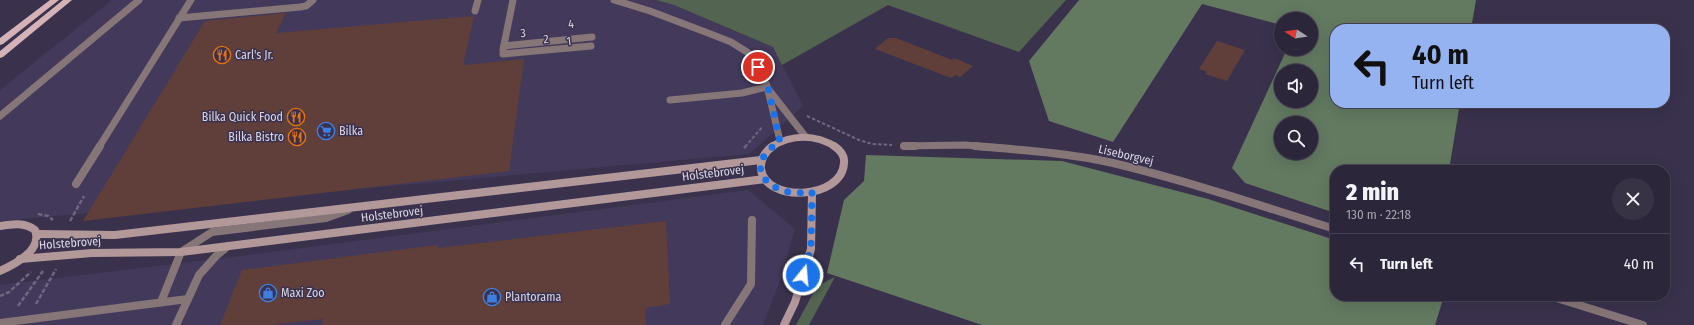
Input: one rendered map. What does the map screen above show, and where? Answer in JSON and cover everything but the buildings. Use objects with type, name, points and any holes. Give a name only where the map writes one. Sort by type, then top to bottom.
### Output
[{"type":"main road","points":[[0,42],[54,0]]},
{"type":"main road","points":[[0,55],[68,0]]},
{"type":"street","points":[[0,116],[139,0]]},
{"type":"street","points":[[76,184],[191,0]]},
{"type":"street","points":[[179,18],[300,7],[306,6],[313,0]]},
{"type":"street","points":[[475,11],[478,0]]},
{"type":"street","points":[[504,44],[513,0]]},
{"type":"street","points":[[614,0],[673,19],[743,49],[751,55],[768,87],[804,136]]},
{"type":"street","name":"3","points":[[504,44],[592,35]]},
{"type":"street","name":"1","points":[[504,44],[503,54],[516,57],[591,48]]},
{"type":"street","points":[[670,100],[742,93],[768,87]]},
{"type":"street","points":[[768,87],[780,142]]},
{"type":"street","points":[[804,136],[828,141],[837,147],[843,154],[846,164],[843,173],[837,181],[826,188],[812,192],[798,193],[785,191],[773,186],[765,179],[760,170],[761,160],[764,153],[780,142],[804,136]]},
{"type":"street","name":"Liseborgvej","points":[[904,146],[965,145],[1036,151],[1112,163],[1190,184],[1330,227]]},
{"type":"street","name":"Holstebrovej","points":[[38,234],[115,235],[761,160]]},
{"type":"street","name":"Holstebrovej","points":[[20,259],[92,253],[181,252],[765,179]]},
{"type":"street","points":[[784,325],[795,302],[811,248],[812,192]]},
{"type":"street","points":[[160,302],[181,252],[212,232],[326,218],[353,208]]},
{"type":"street","points":[[725,325],[751,284],[752,220]]},
{"type":"street","points":[[0,226],[18,223],[28,224],[35,228],[38,234],[36,242],[30,250],[20,259],[0,270]]},
{"type":"street","points":[[176,325],[199,274],[228,246]]},
{"type":"street","points":[[4,322],[188,299]]},
{"type":"street","points":[[1566,301],[1643,325]]},
{"type":"path","points":[[4,322],[55,256]]},
{"type":"path","points":[[0,296],[9,292],[26,278],[36,266],[48,264]]},
{"type":"shaded area","points":[[112,0],[656,0],[674,5],[773,47],[803,106],[749,154],[0,221],[0,90]]},
{"type":"shaded area","points":[[748,190],[795,229],[781,278],[763,325],[0,325],[0,285],[241,256]]},
{"type":"green space","points":[[656,0],[1066,0],[1019,52],[888,5],[782,65],[773,47],[674,5]]},
{"type":"green space","points":[[1079,0],[1476,0],[1472,24],[1330,24],[1330,108],[1459,108],[1450,165],[1330,165],[1330,211],[1245,183],[1232,168],[1274,77],[1274,108],[1318,108],[1318,64],[1280,64],[1284,56],[1318,56],[1318,12],[1274,12],[1274,23],[1202,4],[1113,142],[1049,121],[1029,61]]},
{"type":"green space","points":[[866,155],[1062,161],[1208,199],[1330,238],[1330,301],[1442,301],[1435,325],[982,325],[827,273],[844,200],[864,181]]},
{"type":"green space","points":[[835,277],[809,325],[796,325],[817,286]]},
{"type":"place","name":"Carl's Jr.","points":[[222,55]]},
{"type":"place","name":"Bilka Quick Food","points":[[296,117]]},
{"type":"place","name":"Bilka","points":[[326,131]]},
{"type":"place","name":"Bilka Bistro","points":[[297,137]]},
{"type":"place","name":"Maxi Zoo","points":[[268,293]]},
{"type":"place","name":"Plantorama","points":[[492,297]]},
{"type":"route","points":[[758,67],[768,87],[780,142],[764,153],[761,160],[760,170],[765,179],[773,186],[785,191],[798,193],[812,192],[811,248],[803,275]]}]
